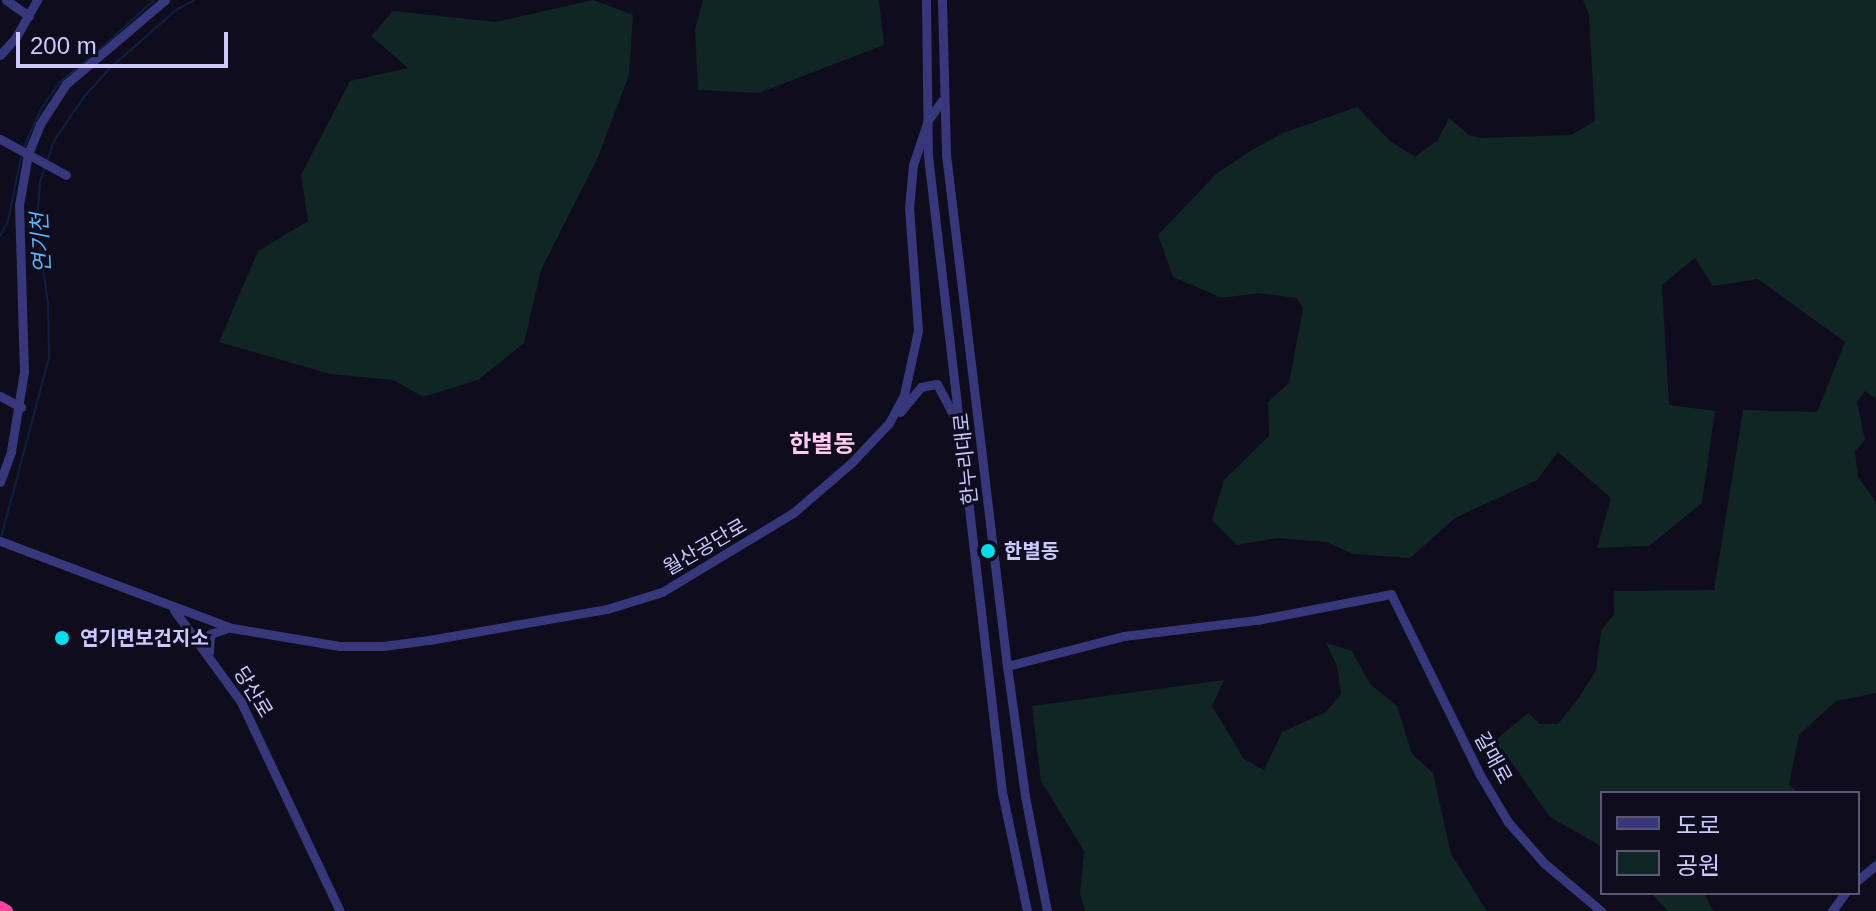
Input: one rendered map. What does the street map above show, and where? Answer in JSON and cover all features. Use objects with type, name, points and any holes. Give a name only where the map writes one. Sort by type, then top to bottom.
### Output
[{"type":"highway","points":[[0,907],[7,911]]},
{"type":"street","points":[[6,0],[29,16]]},
{"type":"street","points":[[0,55],[37,0]]},
{"type":"street","points":[[0,482],[21,407],[26,342],[19,205],[27,153],[40,124],[66,84],[165,0]]},
{"type":"street","name":"한누리대로","points":[[926,0],[928,156],[1002,792],[1027,911]]},
{"type":"street","name":"한누리대로","points":[[942,0],[942,101],[1007,666],[1025,796],[1047,911]]},
{"type":"street","name":"월산공단로","points":[[172,607],[232,628],[296,641],[383,646],[607,609],[662,592],[793,513],[852,462],[889,423],[904,395],[918,330],[910,181],[928,120],[942,101]]},
{"type":"street","points":[[0,139],[62,173]]},
{"type":"street","points":[[889,423],[921,387],[937,384],[960,426]]},
{"type":"street","points":[[0,396],[21,407]]},
{"type":"street","points":[[0,541],[172,607]]},
{"type":"street","name":"갈매로","points":[[1007,666],[1124,636],[1257,620],[1391,594],[1480,775],[1508,822],[1544,863],[1601,911]]},
{"type":"street","name":"당산로","points":[[172,607],[211,659],[260,739],[340,911]]},
{"type":"street","points":[[211,659],[210,634],[232,628]]},
{"type":"street","points":[[1860,878],[1876,865]]},
{"type":"green space","points":[[593,0],[633,15],[629,75],[598,157],[541,270],[524,343],[478,380],[423,397],[393,380],[330,374],[219,342],[258,251],[308,221],[301,175],[350,81],[408,68],[371,36],[393,11],[496,22]]},
{"type":"green space","points":[[703,0],[879,0],[884,45],[759,93],[698,90],[695,30]]},
{"type":"green space","points":[[1583,0],[1876,0],[1876,399],[1865,391],[1857,402],[1865,440],[1855,451],[1858,477],[1876,502],[1876,693],[1836,701],[1799,735],[1789,785],[1796,791],[1600,791],[1600,846],[1550,817],[1502,749],[1486,748],[1528,713],[1540,724],[1558,724],[1596,670],[1601,631],[1614,614],[1614,591],[1714,590],[1743,410],[1817,412],[1845,342],[1758,279],[1713,286],[1695,258],[1662,285],[1669,405],[1715,411],[1702,503],[1649,546],[1597,548],[1611,498],[1558,452],[1537,480],[1455,518],[1410,558],[1353,554],[1326,542],[1278,538],[1237,545],[1212,520],[1224,480],[1269,436],[1268,402],[1289,383],[1303,309],[1297,298],[1258,293],[1222,298],[1173,277],[1158,235],[1216,174],[1252,150],[1283,133],[1357,107],[1390,141],[1415,157],[1438,140],[1449,118],[1469,135],[1481,138],[1571,135],[1595,121],[1589,15]]},
{"type":"green space","points":[[1326,643],[1352,651],[1370,684],[1397,706],[1412,754],[1433,773],[1451,854],[1487,911],[1085,911],[1080,894],[1084,851],[1041,781],[1032,706],[1224,680],[1212,706],[1244,759],[1264,770],[1282,732],[1326,712],[1341,694],[1337,666]]},
{"type":"green space","points":[[1653,895],[1705,895],[1713,911],[1668,911]]},
{"type":"waterway","points":[[98,51],[154,0]]},
{"type":"waterway","name":"연기천","points":[[47,162],[54,141],[83,98],[108,70],[176,10],[195,0]]},
{"type":"waterway","points":[[24,147],[41,109],[60,82],[93,55]]},
{"type":"waterway","points":[[0,236],[8,221],[22,153]]},
{"type":"waterway","name":"연기천","points":[[1,538],[49,358],[48,304],[37,225],[40,181],[45,168]]},
{"type":"place","name":"한별동","points":[[988,551]]},
{"type":"place","name":"연기면보건지소","points":[[62,638]]},
{"type":"district","name":"한별동","points":[[822,444]]}]
